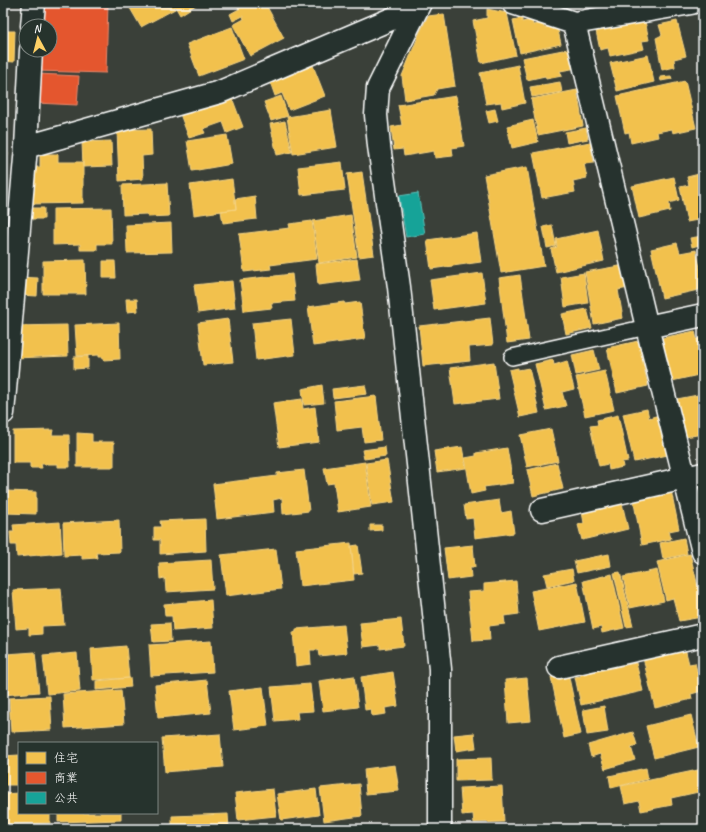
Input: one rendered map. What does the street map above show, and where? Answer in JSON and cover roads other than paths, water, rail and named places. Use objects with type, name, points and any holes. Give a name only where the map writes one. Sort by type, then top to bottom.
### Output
[{"type":"street","points":[[33,18],[34,3]]},
{"type":"street","points":[[513,3],[574,23],[691,3]]},
{"type":"street","points":[[26,147],[220,92],[419,6]]},
{"type":"street","points":[[419,6],[378,88],[376,115],[399,295],[440,669],[440,829]]},
{"type":"street","points":[[574,23],[647,327],[694,476],[703,552]]},
{"type":"street","points":[[3,413],[26,147],[31,58]]},
{"type":"street","points":[[647,327],[703,315]]},
{"type":"street","points":[[542,510],[694,476]]},
{"type":"street","points":[[559,667],[703,635]]},
{"type":"lane","points":[[512,357],[647,327]]}]
